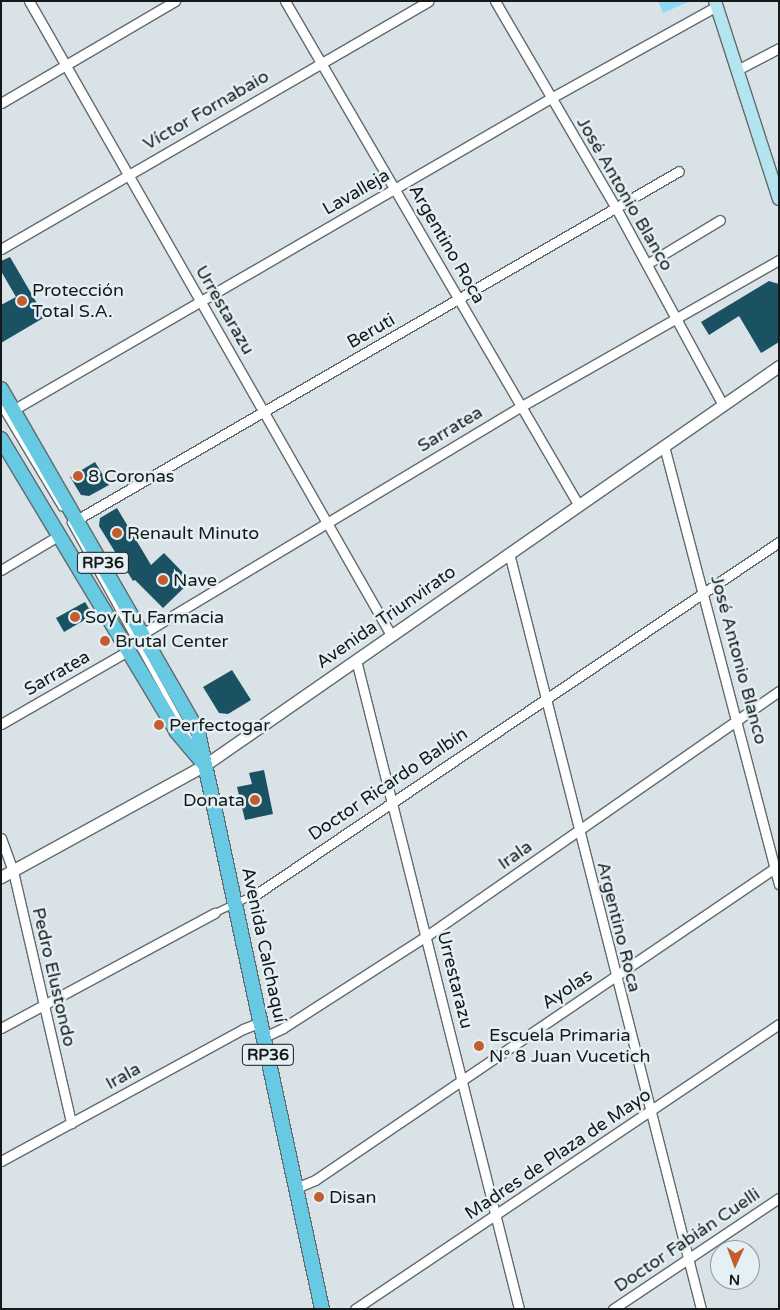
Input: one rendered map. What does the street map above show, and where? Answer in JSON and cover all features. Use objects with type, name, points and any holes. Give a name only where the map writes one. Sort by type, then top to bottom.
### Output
[{"type":"main road","points":[[716,4],[779,199]]},
{"type":"main road","name":"Avenida Calchaquí","points":[[1,389],[7,409],[78,519],[198,732],[262,1022],[322,1309]]},
{"type":"main road","name":"Avenida Calchaquí","points":[[1,439],[177,732],[205,765]]},
{"type":"street","name":"Urrestarazu","points":[[29,1],[391,635]]},
{"type":"street","points":[[1,103],[176,1]]},
{"type":"street","name":"Argentino Roca","points":[[286,1],[578,504]]},
{"type":"street","name":"Víctor Fornabaio","points":[[1,249],[428,1]]},
{"type":"street","name":"José Antonio Blanco","points":[[494,1],[616,208],[723,405]]},
{"type":"street","name":"Lavalleja","points":[[7,409],[716,4]]},
{"type":"street","points":[[737,70],[779,48]]},
{"type":"street","name":"Beruti","points":[[78,519],[679,171]]},
{"type":"street","points":[[647,264],[720,220]]},
{"type":"street","name":"Sarratea","points":[[142,634],[327,521],[520,407],[779,260]]},
{"type":"street","name":"Avenida Triunvirato","points":[[1,877],[205,765],[779,366]]},
{"type":"street","name":"José Antonio Blanco","points":[[664,446],[777,866],[779,884]]},
{"type":"street","points":[[1,570],[58,536]]},
{"type":"street","name":"Doctor Ricardo Balbín","points":[[1,1028],[215,913],[236,905],[258,893],[546,696],[779,542]]},
{"type":"street","name":"Argentino Roca","points":[[509,552],[648,1112],[700,1309]]},
{"type":"street","name":"Sarratea","points":[[1,724],[128,650]]},
{"type":"street","name":"Urrestarazu","points":[[356,660],[428,935],[519,1309]]},
{"type":"street","name":"Irala","points":[[264,1037],[283,1028],[428,935],[779,691]]},
{"type":"street","name":"Pedro Elustondo","points":[[1,838],[13,871],[71,1123]]},
{"type":"street","name":"Ayolas","points":[[296,1188],[315,1180],[462,1078],[615,977],[777,866]]},
{"type":"street","name":"Irala","points":[[1,1161],[243,1029],[262,1022]]},
{"type":"street","name":"Madres de Plaza de Mayo","points":[[355,1309],[779,1024]]},
{"type":"street","name":"Doctor Fabián Cuelli","points":[[613,1309],[779,1198]]},
{"type":"lane","points":[[1,393],[7,409],[205,765]]},
{"type":"shaded area","points":[[658,1],[690,1],[663,13]]},
{"type":"building","name":"Protección Total S.A.","points":[[10,257],[45,317],[1,343],[1,305],[16,297],[1,271],[1,261]]},
{"type":"building","points":[[769,281],[779,284],[779,342],[761,353],[739,316],[709,335],[701,322]]},
{"type":"building","points":[[95,462],[109,485],[89,496],[81,495],[70,477]]},
{"type":"building","points":[[117,508],[151,565],[164,553],[191,581],[163,608],[135,580],[133,581],[99,526],[100,518]]},
{"type":"building","name":"Soy Tu Farmacia","points":[[85,602],[93,615],[64,632],[56,618]]},
{"type":"building","points":[[232,670],[251,700],[228,714],[219,713],[203,687]]},
{"type":"building","name":"Donata","points":[[264,770],[273,814],[245,820],[237,787],[252,784],[249,773]]},
{"type":"place","name":"Protección Total S.A.","points":[[22,301]]},
{"type":"place","name":"8 Coronas","points":[[78,476]]},
{"type":"place","name":"Renault Minuto","points":[[117,533]]},
{"type":"place","name":"Nave","points":[[163,580]]},
{"type":"place","name":"Soy Tu Farmacia","points":[[75,617]]},
{"type":"place","name":"Brutal Center","points":[[105,641]]},
{"type":"place","name":"Perfectogar","points":[[159,725]]},
{"type":"place","name":"Donata","points":[[255,800]]},
{"type":"place","name":"Escuela Primaria N° 8 Juan Vucetich","points":[[479,1046]]},
{"type":"place","name":"Disan","points":[[319,1197]]}]
